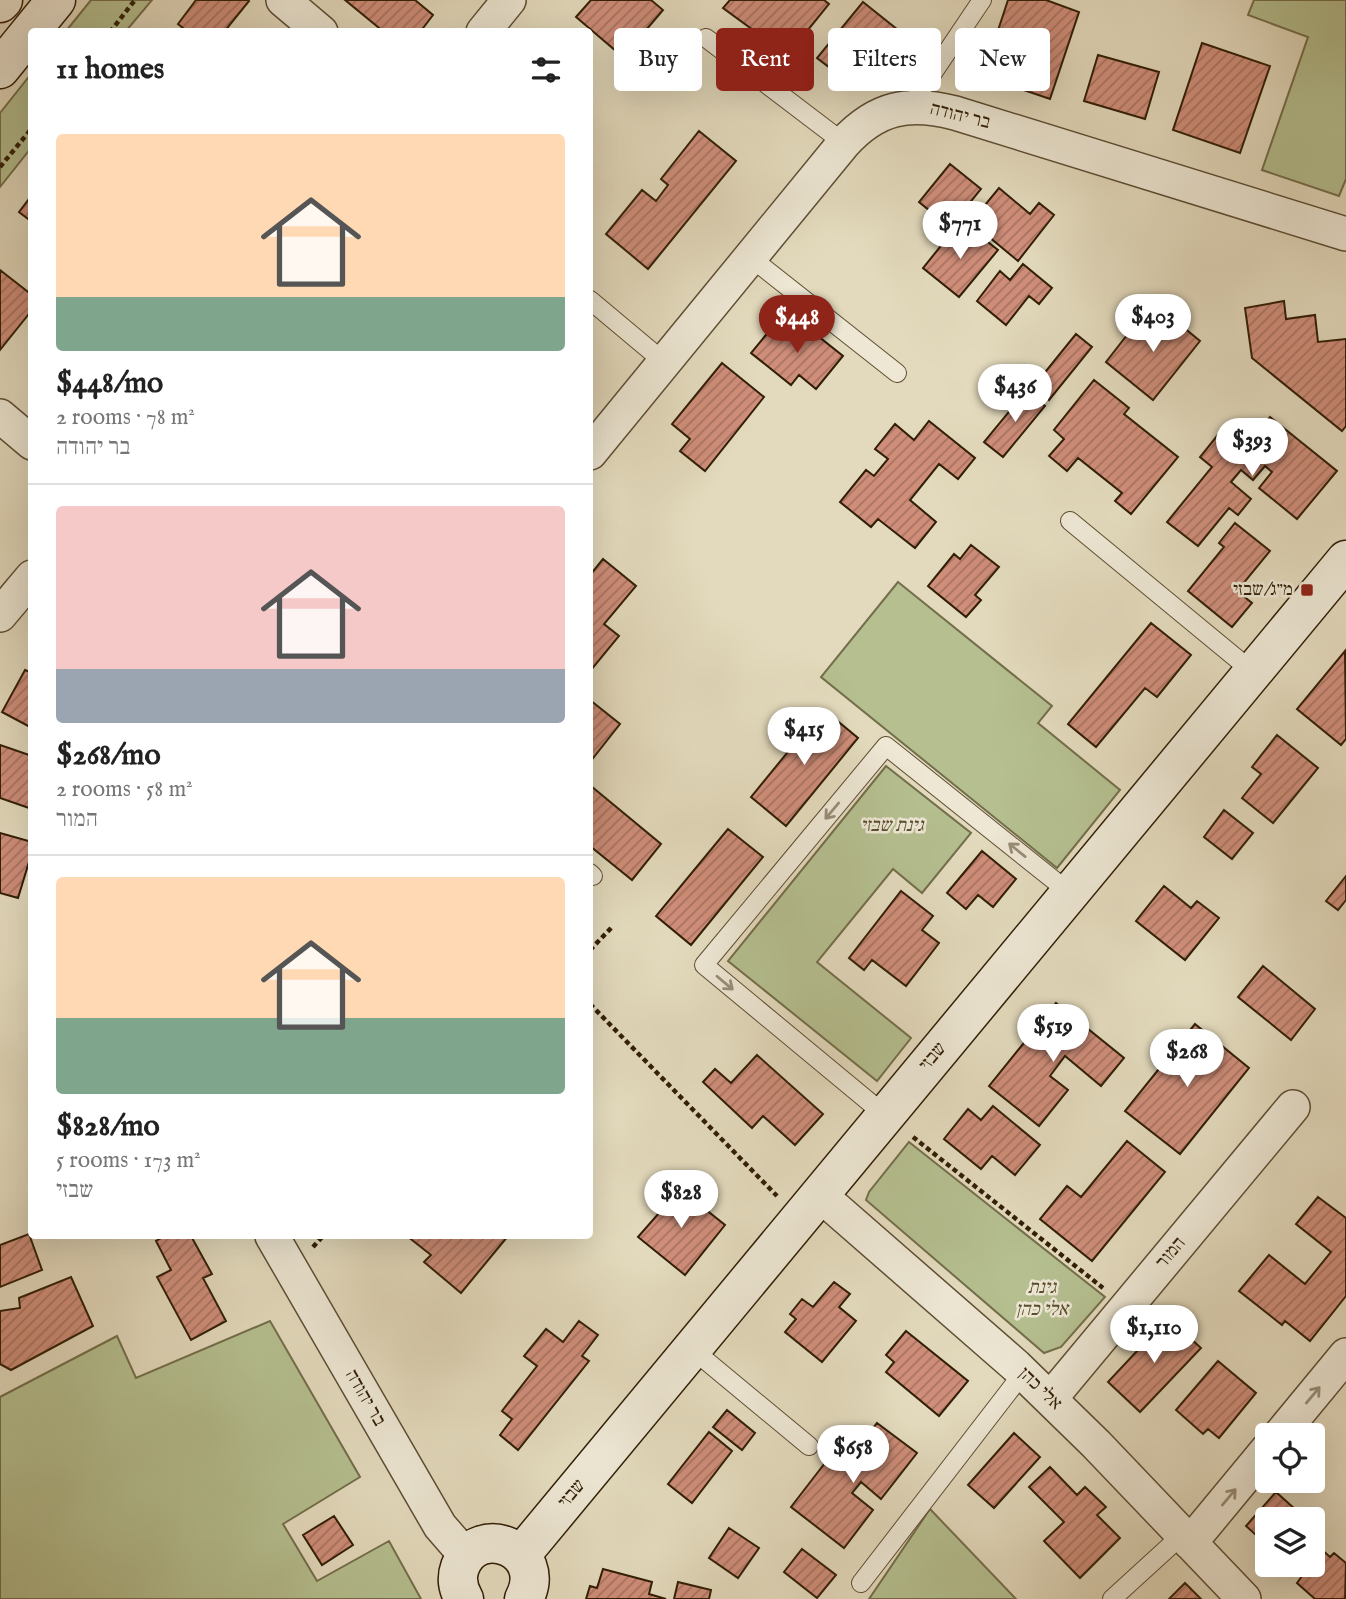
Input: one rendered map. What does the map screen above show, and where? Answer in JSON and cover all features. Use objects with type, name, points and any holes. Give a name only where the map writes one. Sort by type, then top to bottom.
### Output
[{"type":"street","points":[[33,28],[55,0]]},
{"type":"street","points":[[283,0],[316,28]]},
{"type":"street","points":[[486,28],[509,0]]},
{"type":"street","points":[[0,69],[28,34]]},
{"type":"street","name":"בר יהודה","points":[[593,449],[844,143],[855,131],[877,116],[910,107],[956,113],[1346,234]]},
{"type":"street","points":[[0,416],[28,440]]},
{"type":"street","name":"שבזי","points":[[521,1555],[1346,560]]},
{"type":"street","points":[[0,615],[28,582]]},
{"type":"street","name":"המור","points":[[1050,1399],[1293,1107]]},
{"type":"street","name":"אלי כהן","points":[[809,1207],[952,1308],[1050,1399],[1244,1599]]},
{"type":"street","name":"בר יהודה","points":[[274,1239],[440,1526],[466,1556]]},
{"type":"street","points":[[1290,1423],[1346,1355]]},
{"type":"street","points":[[1186,1539],[1255,1463]]},
{"type":"street","points":[[464,1599],[458,1578],[466,1556],[480,1546],[496,1543],[512,1548],[521,1555],[530,1576],[524,1599]]},
{"type":"lane","points":[[910,107],[982,0]]},
{"type":"lane","points":[[706,38],[844,143]]},
{"type":"lane","points":[[750,257],[897,373]]},
{"type":"lane","points":[[593,303],[664,362]]},
{"type":"lane","points":[[1070,521],[1253,672]]},
{"type":"lane","points":[[885,1115],[704,965],[886,746],[1070,893]]},
{"type":"lane","points":[[692,1349],[809,1446]]},
{"type":"lane","points":[[861,1583],[1023,1373]]},
{"type":"lane","points":[[1112,1599],[1186,1539]]},
{"type":"path","points":[[113,28],[135,0]]},
{"type":"path","points":[[0,167],[28,133]]},
{"type":"path","points":[[593,947],[612,927]]},
{"type":"path","points":[[593,1007],[809,1207]]},
{"type":"path","points":[[885,1115],[1126,1307]]},
{"type":"green space","points":[[91,0],[152,0],[129,28],[68,28]]},
{"type":"green space","points":[[1254,0],[1346,0],[1346,179],[1339,196],[1262,170],[1308,37],[1248,15]]},
{"type":"green space","points":[[28,78],[28,152],[0,187],[0,113]]},
{"type":"green space","points":[[898,582],[1052,706],[1038,723],[1120,790],[1057,868],[821,677]]},
{"type":"green space","name":"גינת שבזי","points":[[886,766],[971,833],[922,893],[893,869],[817,962],[911,1038],[877,1081],[728,961]]},
{"type":"green space","name":"גינת אלי כהן","points":[[909,1142],[1105,1297],[1061,1347],[1044,1353],[866,1200],[869,1192]]},
{"type":"green space","points":[[270,1321],[360,1477],[283,1524],[317,1581],[389,1541],[421,1599],[0,1599],[0,1397],[117,1336],[136,1378]]},
{"type":"green space","points":[[930,1509],[1016,1599],[869,1599]]},
{"type":"building","points":[[196,0],[249,1],[227,28],[183,28],[178,24]]},
{"type":"building","points":[[345,0],[415,0],[433,15],[423,28],[379,28]]},
{"type":"building","points":[[591,0],[651,0],[663,10],[648,28],[614,28],[614,49],[593,31],[593,28],[589,28],[576,17]]},
{"type":"building","points":[[730,0],[824,0],[829,4],[810,28],[750,28],[723,8]]},
{"type":"building","points":[[1008,0],[1046,0],[1079,12],[1050,99],[1027,91],[1050,91],[1050,28],[999,28]]},
{"type":"building","points":[[863,2],[896,28],[842,28]]},
{"type":"building","points":[[1202,43],[1270,66],[1240,153],[1173,130]]},
{"type":"building","points":[[828,45],[828,66],[817,58]]},
{"type":"building","points":[[1098,55],[1159,72],[1145,119],[1084,101]]},
{"type":"building","points":[[699,131],[736,161],[648,269],[606,234],[642,190],[656,201],[668,185],[661,179]]},
{"type":"building","points":[[950,164],[981,189],[950,227],[919,202]]},
{"type":"building","points":[[999,188],[1030,214],[1039,203],[1054,215],[1018,261],[971,222]]},
{"type":"building","points":[[28,200],[28,219],[19,212]]},
{"type":"building","points":[[953,231],[967,242],[975,232],[998,250],[959,297],[923,268]]},
{"type":"building","points":[[1023,264],[1052,288],[1039,304],[1029,296],[1006,325],[977,301],[1000,271],[1010,280]]},
{"type":"building","points":[[0,270],[28,292],[28,315],[0,350]]},
{"type":"building","points":[[1284,301],[1286,319],[1315,315],[1318,342],[1346,339],[1346,426],[1342,431],[1252,358],[1245,308]]},
{"type":"building","points":[[1145,312],[1164,327],[1172,318],[1200,341],[1153,400],[1106,362]]},
{"type":"building","points":[[779,319],[802,337],[809,329],[843,356],[816,389],[799,375],[791,385],[751,353]]},
{"type":"building","points":[[1076,334],[1092,347],[1049,400],[1033,387]]},
{"type":"building","points":[[722,363],[764,397],[705,471],[680,451],[690,439],[672,424]]},
{"type":"building","points":[[1094,380],[1129,408],[1124,414],[1178,457],[1131,514],[1115,501],[1122,493],[1078,458],[1067,471],[1049,456],[1064,439],[1054,430]]},
{"type":"building","points":[[1026,391],[1045,406],[1003,457],[984,442]]},
{"type":"building","points":[[1270,417],[1337,471],[1297,519],[1259,488],[1272,472],[1265,466],[1253,480],[1241,470],[1231,482],[1251,499],[1238,515],[1229,508],[1198,546],[1167,522],[1212,467],[1200,457],[1225,426],[1248,445]]},
{"type":"building","points":[[929,421],[975,458],[958,479],[939,464],[910,500],[936,522],[915,548],[878,519],[871,527],[840,502],[866,470],[874,476],[888,459],[875,449],[895,424],[914,440]]},
{"type":"building","points":[[1235,523],[1270,551],[1237,591],[1252,603],[1232,627],[1188,591],[1224,547],[1219,543]]},
{"type":"building","points":[[971,545],[999,567],[975,595],[981,600],[966,617],[928,586],[954,554],[960,559]]},
{"type":"building","points":[[603,559],[636,586],[604,624],[619,636],[593,668],[593,571]]},
{"type":"building","points":[[1151,623],[1191,655],[1157,697],[1145,688],[1096,747],[1068,724]]},
{"type":"building","points":[[1345,651],[1346,739],[1341,745],[1297,709]]},
{"type":"building","points":[[25,670],[28,671],[28,726],[2,712]]},
{"type":"building","points":[[593,702],[620,724],[593,758]]},
{"type":"building","points":[[823,709],[858,738],[786,826],[751,797]]},
{"type":"building","points":[[1277,735],[1318,768],[1273,823],[1242,798],[1261,774],[1252,767]]},
{"type":"building","points":[[0,745],[28,755],[28,808],[0,798]]},
{"type":"building","points":[[593,788],[661,844],[632,880],[593,848]]},
{"type":"building","points":[[1224,810],[1253,833],[1232,859],[1204,837]]},
{"type":"building","points":[[728,829],[763,857],[691,945],[656,916]]},
{"type":"building","points":[[0,833],[28,841],[28,865],[18,898],[0,893]]},
{"type":"building","points":[[982,851],[1016,879],[993,907],[978,895],[966,909],[947,893]]},
{"type":"building","points":[[1346,876],[1346,900],[1338,910],[1326,901]]},
{"type":"building","points":[[1164,886],[1191,908],[1197,901],[1219,918],[1185,960],[1136,921]]},
{"type":"building","points":[[901,891],[933,916],[922,930],[939,943],[906,986],[872,960],[864,970],[849,958]]},
{"type":"building","points":[[1263,966],[1315,1009],[1291,1040],[1238,997]]},
{"type":"building","points":[[1056,1003],[1124,1058],[1101,1086],[1065,1056],[1050,1076],[1068,1090],[1039,1126],[989,1086]]},
{"type":"building","points":[[1195,1024],[1249,1068],[1180,1154],[1125,1111]]},
{"type":"building","points":[[757,1055],[823,1114],[795,1145],[763,1116],[752,1128],[703,1082],[715,1069],[731,1083]]},
{"type":"building","points":[[993,1106],[1040,1145],[1015,1175],[992,1156],[981,1169],[944,1139],[968,1109],[981,1120]]},
{"type":"building","points":[[1127,1141],[1165,1172],[1092,1261],[1040,1219],[1067,1186],[1081,1197]]},
{"type":"building","points":[[675,1185],[725,1225],[685,1275],[638,1237],[660,1212],[655,1208]]},
{"type":"building","points":[[1318,1197],[1346,1218],[1346,1296],[1310,1341],[1285,1321],[1282,1325],[1239,1291],[1269,1255],[1305,1284],[1331,1252],[1296,1224]]},
{"type":"building","points":[[28,1234],[42,1270],[0,1287],[0,1245]]},
{"type":"building","points":[[193,1239],[212,1274],[203,1278],[226,1321],[191,1340],[157,1277],[171,1270],[156,1241]]},
{"type":"building","points":[[411,1239],[506,1239],[461,1293],[424,1262],[431,1255]]},
{"type":"building","points":[[71,1277],[93,1326],[11,1370],[0,1364],[0,1311],[20,1308],[19,1298]]},
{"type":"building","points":[[834,1282],[850,1294],[839,1307],[856,1321],[822,1362],[785,1332],[796,1319],[790,1314],[802,1299],[813,1307]]},
{"type":"building","points":[[1168,1318],[1201,1348],[1140,1412],[1108,1382]]},
{"type":"building","points":[[579,1321],[598,1335],[582,1356],[589,1361],[518,1450],[500,1435],[512,1419],[502,1411],[537,1366],[524,1356],[546,1329],[563,1342]]},
{"type":"building","points":[[906,1331],[968,1381],[939,1416],[886,1372],[894,1362],[886,1355]]},
{"type":"building","points":[[1218,1361],[1256,1393],[1219,1438],[1208,1429],[1203,1434],[1176,1410]]},
{"type":"building","points":[[727,1410],[755,1433],[742,1450],[713,1427]]},
{"type":"building","points":[[877,1423],[917,1453],[881,1499],[861,1482],[852,1493],[873,1510],[844,1548],[791,1507],[828,1459],[842,1469]]},
{"type":"building","points":[[709,1432],[732,1451],[692,1503],[668,1484]]},
{"type":"building","points":[[1014,1433],[1040,1457],[994,1508],[968,1485]]},
{"type":"building","points":[[1050,1467],[1077,1495],[1085,1487],[1106,1507],[1097,1515],[1120,1538],[1080,1578],[1044,1541],[1064,1522],[1029,1487]]},
{"type":"building","points":[[1277,1493],[1293,1507],[1263,1507]]},
{"type":"building","points":[[334,1516],[353,1545],[322,1565],[303,1535]]},
{"type":"building","points":[[1255,1516],[1255,1534],[1246,1526]]},
{"type":"building","points":[[729,1528],[759,1548],[738,1578],[709,1558]]},
{"type":"building","points":[[802,1549],[836,1575],[817,1598],[784,1572]]},
{"type":"building","points":[[1325,1553],[1330,1557],[1334,1553],[1346,1563],[1345,1599],[1315,1599],[1297,1583],[1301,1577],[1325,1577]]},
{"type":"building","points":[[603,1569],[652,1582],[649,1594],[666,1599],[586,1599],[590,1586],[597,1588]]},
{"type":"building","points":[[678,1582],[711,1590],[709,1599],[674,1599]]},
{"type":"building","points":[[1185,1583],[1201,1599],[1169,1599]]},
{"type":"place","name":"מ״ג/שבזי","points":[[1307,590]]}]
